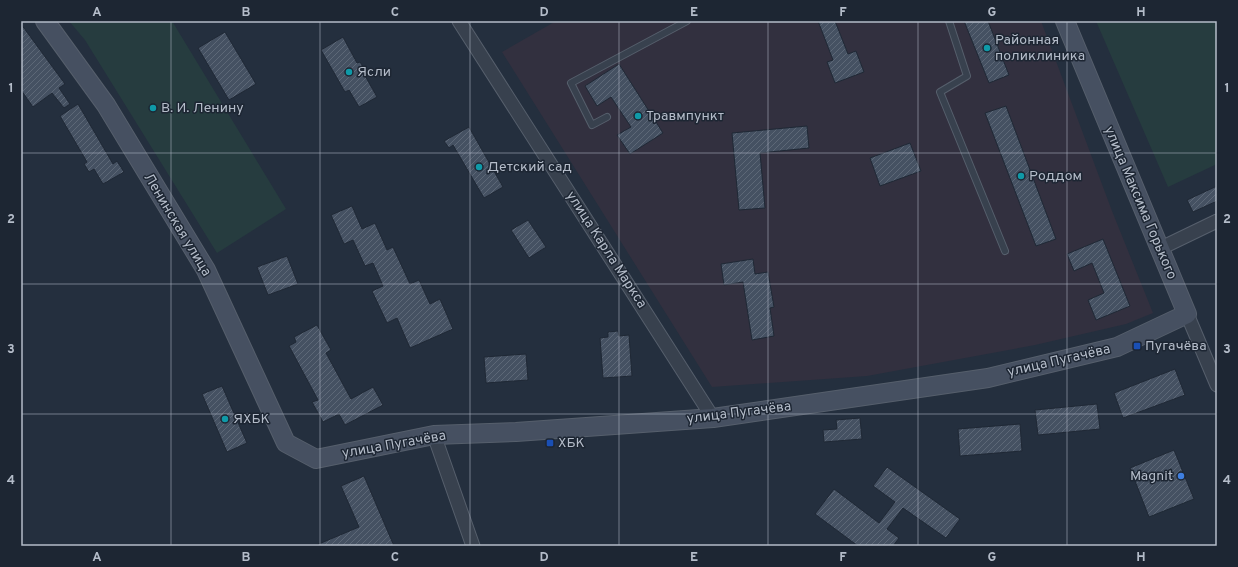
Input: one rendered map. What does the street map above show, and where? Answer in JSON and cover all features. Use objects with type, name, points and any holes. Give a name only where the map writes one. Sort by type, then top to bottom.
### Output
[{"type":"street","name":"Ленинская улица","points":[[45,21],[106,105],[206,270],[286,443]]},
{"type":"street","name":"улица Карла Маркса","points":[[459,21],[713,418]]},
{"type":"street","name":"улица Максима Горького","points":[[1064,21],[1217,385]]},
{"type":"street","points":[[1159,249],[1217,221]]},
{"type":"street","name":"улица Пугачёва","points":[[286,443],[316,459],[434,435],[516,432],[713,418],[988,378],[1118,347],[1187,314]]},
{"type":"street","points":[[434,435],[474,546]]},
{"type":"lane","points":[[607,117],[592,125],[571,84],[686,21]]},
{"type":"lane","points":[[949,21],[967,76],[940,92],[1005,251]]},
{"type":"shaded area","points":[[556,21],[1041,21],[1112,211],[1153,313],[1126,324],[1035,345],[867,376],[712,387],[502,52]]},
{"type":"green space","points":[[69,21],[172,21],[286,209],[217,253],[85,40]]},
{"type":"green space","points":[[1096,21],[1217,21],[1217,164],[1168,187]]},
{"type":"building","points":[[818,21],[835,21],[848,54],[856,51],[864,72],[835,83],[827,62],[833,60]]},
{"type":"building","name":"Районная поликлиника","points":[[964,21],[988,21],[1009,75],[989,83]]},
{"type":"building","points":[[21,24],[65,84],[59,88],[70,104],[64,108],[52,93],[33,107],[21,90]]},
{"type":"building","points":[[225,32],[256,84],[229,100],[198,48]]},
{"type":"building","name":"Ясли","points":[[343,37],[357,63],[360,62],[366,71],[363,72],[377,97],[359,107],[349,90],[345,92],[321,50]]},
{"type":"building","name":"Травмпункт","points":[[619,64],[663,133],[630,154],[617,135],[631,127],[611,97],[597,106],[585,86]]},
{"type":"building","points":[[78,104],[113,164],[117,161],[124,172],[103,184],[94,169],[89,172],[84,164],[87,162],[60,116]]},
{"type":"building","name":"Роддом","points":[[1006,106],[1056,239],[1036,246],[985,113]]},
{"type":"building","points":[[807,126],[809,148],[760,153],[765,208],[739,210],[732,133]]},
{"type":"building","name":"Детский сад","points":[[469,127],[503,187],[484,198],[453,145],[449,148],[444,141]]},
{"type":"building","points":[[910,143],[921,171],[880,186],[870,158]]},
{"type":"building","points":[[1217,186],[1217,201],[1193,212],[1187,200]]},
{"type":"building","points":[[352,206],[362,229],[375,223],[387,250],[393,247],[410,284],[419,280],[430,304],[440,299],[453,329],[410,348],[397,318],[387,323],[372,291],[383,286],[373,263],[365,266],[353,240],[344,244],[331,215]]},
{"type":"building","points":[[528,220],[546,247],[529,258],[511,230]]},
{"type":"building","points":[[1103,239],[1130,306],[1096,320],[1088,300],[1104,293],[1092,263],[1074,271],[1067,254]]},
{"type":"building","points":[[287,256],[298,284],[268,295],[257,267]]},
{"type":"building","points":[[753,259],[755,274],[768,272],[774,307],[770,308],[774,336],[752,340],[743,282],[724,285],[721,264]]},
{"type":"building","points":[[317,325],[331,350],[326,353],[351,399],[373,387],[383,405],[345,425],[339,414],[323,422],[312,402],[318,400],[289,346],[296,342],[294,337]]},
{"type":"building","points":[[618,331],[619,336],[629,335],[632,376],[603,378],[600,338],[608,337],[608,332]]},
{"type":"building","points":[[526,354],[528,380],[486,383],[484,357]]},
{"type":"building","points":[[1175,369],[1185,395],[1123,418],[1114,393]]},
{"type":"building","name":"ЯХБК","points":[[222,386],[247,443],[227,452],[202,394]]},
{"type":"building","points":[[1097,404],[1100,429],[1038,435],[1035,410]]},
{"type":"building","points":[[860,418],[862,439],[824,442],[823,430],[837,429],[836,420]]},
{"type":"building","points":[[1020,424],[1022,451],[960,456],[958,429]]},
{"type":"building","points":[[1174,450],[1194,499],[1149,517],[1130,468]]},
{"type":"building","points":[[887,467],[960,519],[946,538],[903,508],[887,529],[899,538],[893,546],[858,546],[815,514],[834,489],[879,523],[895,502],[873,486]]},
{"type":"building","points":[[364,476],[394,546],[314,546],[359,527],[341,486]]},
{"type":"place","name":"Районная поликлиника","points":[[987,48]]},
{"type":"place","name":"Ясли","points":[[349,72]]},
{"type":"place","name":"В. И. Ленину","points":[[153,108]]},
{"type":"place","name":"Травмпункт","points":[[638,116]]},
{"type":"place","name":"Детский сад","points":[[479,167]]},
{"type":"place","name":"Роддом","points":[[1021,176]]},
{"type":"place","name":"Пугачёва","points":[[1137,346]]},
{"type":"place","name":"ЯХБК","points":[[225,419]]},
{"type":"place","name":"ХБК","points":[[550,443]]},
{"type":"place","name":"Magnit","points":[[1181,476]]}]
